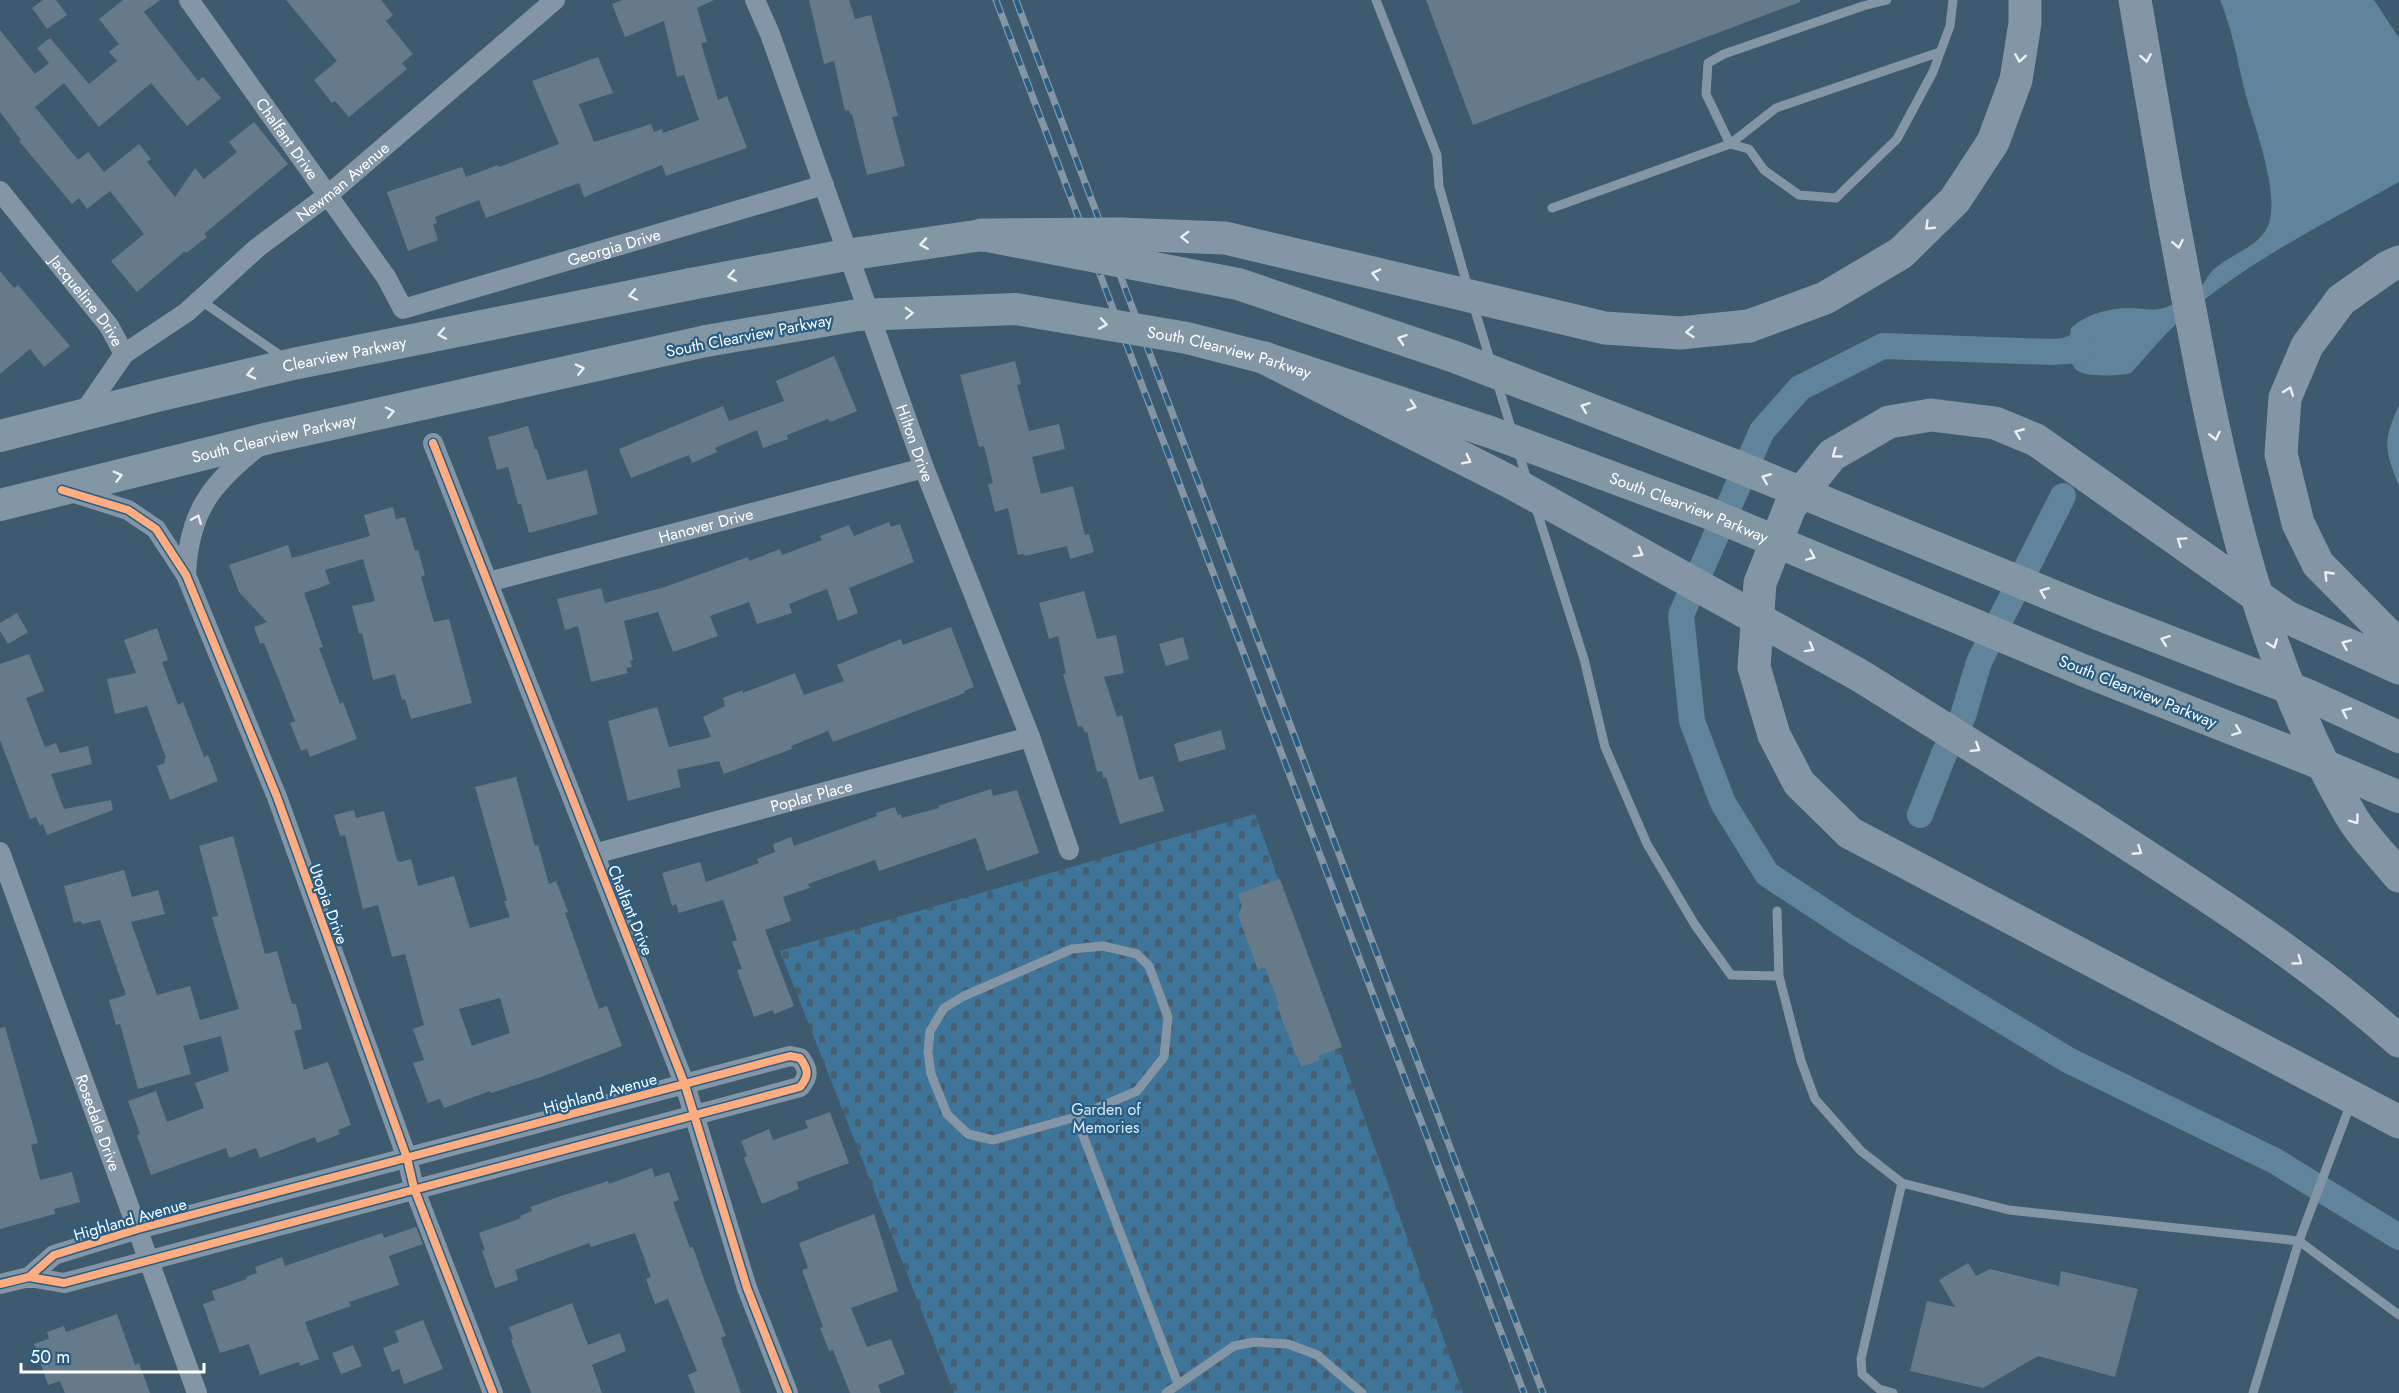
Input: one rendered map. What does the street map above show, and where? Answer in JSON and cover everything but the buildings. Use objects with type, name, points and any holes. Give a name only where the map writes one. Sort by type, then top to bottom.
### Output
[{"type":"highway","points":[[982,235],[1120,234],[1225,238],[1605,328],[1680,333],[1749,326],[1825,298],[1901,253],[1955,200],[1993,142],[2016,80],[2025,23],[2025,0]]},
{"type":"highway","points":[[2135,0],[2167,187],[2214,429],[2236,519],[2271,639],[2308,734],[2352,818],[2399,876]]},
{"type":"highway","points":[[982,235],[1238,284],[1444,353],[1734,465],[2098,614],[2310,696],[2399,737]]},
{"type":"highway","name":"Clearview Parkway","points":[[0,436],[293,364],[691,284],[846,255],[982,235]]},
{"type":"highway","points":[[2399,262],[2388,267],[2341,300],[2307,346],[2285,398],[2281,454],[2298,523],[2318,564],[2399,646]]},
{"type":"highway","name":"South Clearview Parkway","points":[[0,505],[269,438],[706,341],[858,315],[1016,309],[1187,338],[1265,358],[1493,433],[1708,513],[2085,671],[2399,797]]},
{"type":"highway","points":[[1265,358],[1516,485],[1859,675],[2089,819],[2224,908],[2361,1007],[2399,1041]]},
{"type":"highway","points":[[2399,668],[2287,617],[2036,440],[1995,423],[1931,415],[1889,423],[1832,455],[1790,507],[1760,583],[1754,667],[1774,735],[1799,783],[1850,833],[2399,1122]]},
{"type":"highway","points":[[2361,1007],[2399,1022]]},
{"type":"street","name":"Chalfant Drive","points":[[189,0],[386,277],[403,309]]},
{"type":"street","name":"Newman Avenue","points":[[124,354],[187,312],[257,248],[328,195],[555,0]]},
{"type":"street","name":"Hilton Drive","points":[[755,0],[770,34],[924,468],[1030,737],[1069,850]]},
{"type":"street","name":"Georgia Drive","points":[[403,309],[824,185]]},
{"type":"street","name":"Jacqueline Drive","points":[[0,192],[109,326],[124,354],[82,415]]},
{"type":"street","name":"Utopia Drive","points":[[186,575],[187,544],[206,497],[232,467],[269,438]]},
{"type":"street","name":"Chalfant Drive","points":[[433,443],[685,1085],[747,1287],[788,1393]]},
{"type":"street","name":"Hanover Drive","points":[[488,582],[924,468]]},
{"type":"street","name":"Utopia Drive","points":[[62,490],[128,510],[156,530],[186,575],[277,797],[407,1158],[414,1188],[493,1393]]},
{"type":"street","name":"Poplar Place","points":[[594,854],[1030,737]]},
{"type":"street","name":"Rosedale Drive","points":[[0,852],[196,1393]]},
{"type":"street","name":"Highland Avenue","points":[[0,1284],[29,1277],[64,1283],[149,1262],[414,1188],[695,1116],[800,1087],[807,1078],[807,1068],[800,1058],[790,1056],[138,1229],[54,1255],[29,1277]]},
{"type":"lane","points":[[1376,0],[1437,155],[1439,186],[1584,659],[1605,747],[1647,844],[1695,925],[1731,975],[1779,976]]},
{"type":"lane","points":[[1887,0],[1863,6],[1724,54],[1708,63],[1706,94],[1730,144],[1749,149],[1764,170],[1799,195],[1836,198],[1898,139],[1933,72],[1950,26],[1953,0]]},
{"type":"lane","points":[[1552,208],[1730,144],[1776,108],[1940,52]]},
{"type":"lane","points":[[200,300],[293,364]]},
{"type":"lane","points":[[1777,911],[1779,976],[1801,1061],[1815,1099],[1861,1151],[1902,1183],[2009,1210],[2299,1241],[2399,1315]]},
{"type":"lane","points":[[1103,946],[1137,954],[1149,966],[1168,1017],[1164,1058],[1137,1091],[1076,1117],[993,1140],[968,1134],[946,1114],[931,1074],[928,1052],[930,1031],[944,1008],[964,996],[1072,949],[1103,946]]},
{"type":"lane","points":[[2253,1393],[2299,1241],[2353,1097]]},
{"type":"lane","points":[[1076,1117],[1178,1384]]},
{"type":"lane","points":[[1893,1393],[1879,1389],[1862,1374],[1861,1359],[1902,1183]]},
{"type":"lane","points":[[1166,1393],[1234,1346],[1254,1342],[1288,1344],[1317,1355],[1362,1393]]},
{"type":"green space","name":"Garden of Memories","points":[[1255,814],[1463,1393],[954,1393],[780,951]]},
{"type":"shaded area","points":[[2220,0],[2374,0],[2399,38],[2399,182],[2290,242],[2238,275],[2180,320],[2131,373],[2085,374],[2077,370],[2071,361],[2048,359],[2049,344],[2070,335],[2071,328],[2091,316],[2122,308],[2152,310],[2176,303],[2201,287],[2211,272],[2255,242],[2266,230],[2271,216],[2271,199],[2265,160]]},
{"type":"shaded area","points":[[2399,405],[2399,486],[2390,463],[2387,445],[2390,428]]},
{"type":"waterway","points":[[2081,350],[2051,352],[1883,346],[1800,388],[1762,431],[1681,615],[1692,721],[1723,803],[1767,874],[1849,928],[2068,1060],[2275,1161],[2399,1237]]},
{"type":"waterway","points":[[1920,815],[1944,754],[1963,716],[1979,662],[2063,496]]},
{"type":"waterway","points":[[1974,679],[1979,682]]},
{"type":"waterway","points":[[1970,690],[1975,693]]},
{"type":"railway","points":[[996,0],[1524,1393]]},
{"type":"railway","points":[[1016,0],[1543,1393]]},
{"type":"cycle path","points":[[433,443],[685,1085],[747,1288],[788,1393]]},
{"type":"cycle path","points":[[62,490],[128,510],[156,529],[186,575],[277,797],[407,1158],[414,1188],[493,1393]]},
{"type":"cycle path","points":[[0,1284],[29,1277],[64,1283],[800,1087],[806,1076],[805,1066],[800,1058],[790,1056],[138,1229],[54,1255],[29,1277]]}]
